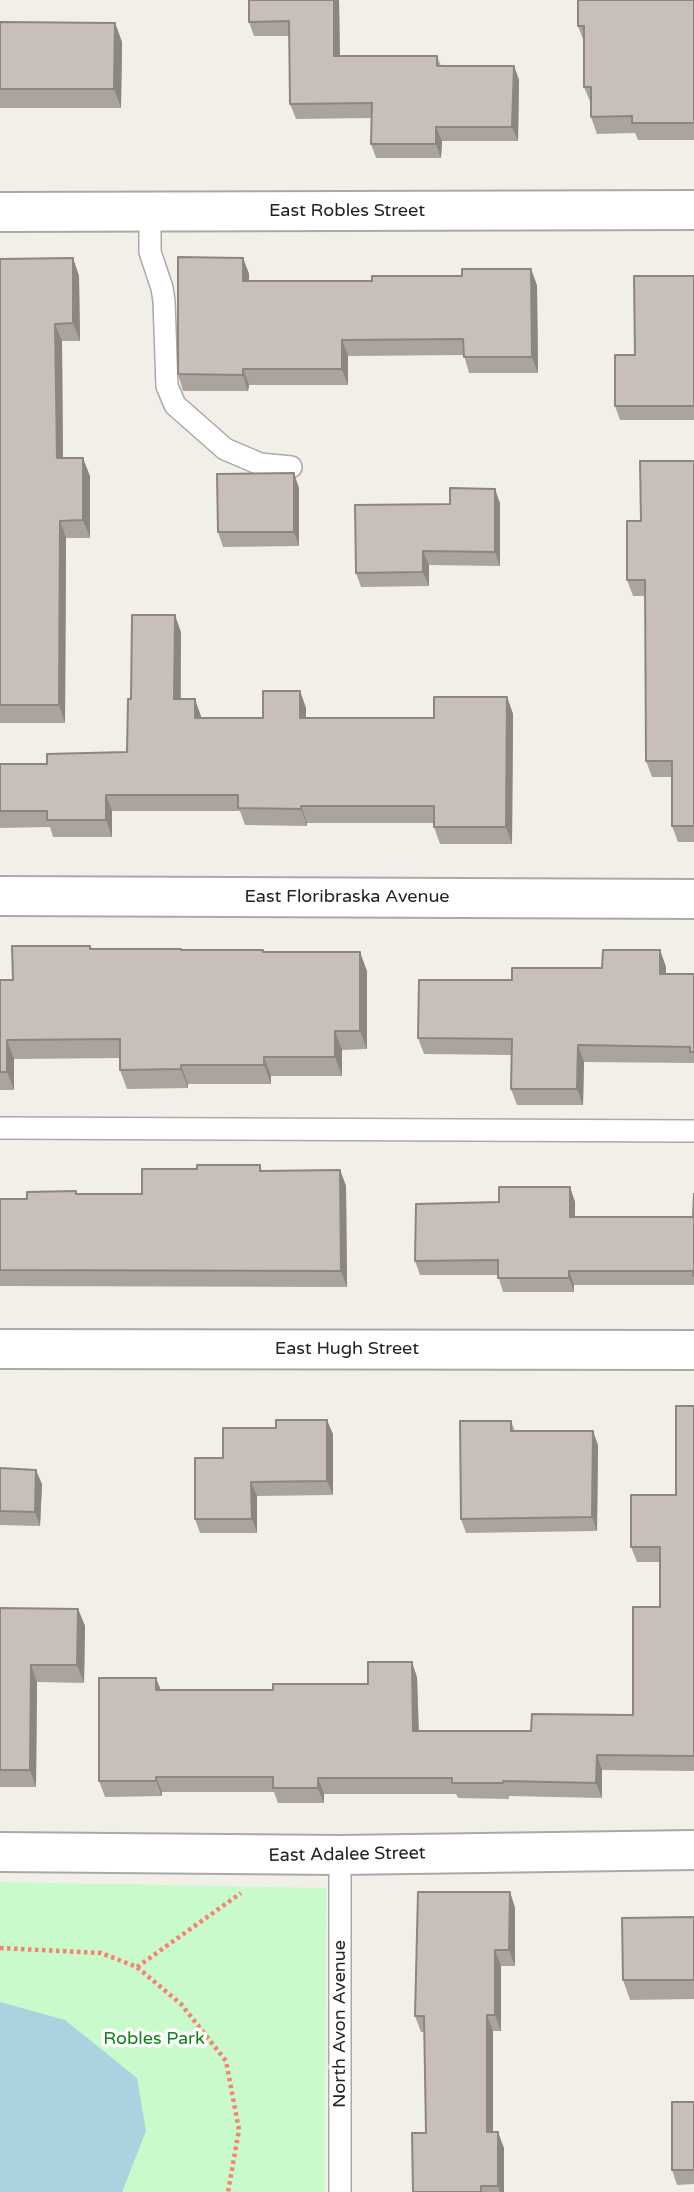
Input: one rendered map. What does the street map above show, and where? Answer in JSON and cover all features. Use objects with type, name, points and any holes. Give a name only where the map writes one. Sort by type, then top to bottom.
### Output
[{"type":"street","name":"East Robles Street","points":[[0,212],[694,210]]},
{"type":"street","name":"East Floribraska Avenue","points":[[0,896],[694,899]]},
{"type":"street","name":"East Hugh Street","points":[[0,1349],[694,1350]]},
{"type":"street","name":"East Adalee Street","points":[[0,1852],[340,1856],[694,1850]]},
{"type":"lane","points":[[150,211],[150,251],[164,302],[167,386],[175,405],[225,449],[260,464],[290,467]]},
{"type":"lane","points":[[0,1128],[694,1131]]},
{"type":"lane","name":"North Avon Avenue","points":[[340,1856],[340,2192]]},
{"type":"path","points":[[137,1967],[242,1893]]},
{"type":"path","points":[[0,1948],[101,1953],[137,1967],[181,2004],[226,2061],[239,2130],[228,2192]]},
{"type":"green space","name":"Robles Park","points":[[0,1882],[326,1888],[325,2192],[0,2192]]},
{"type":"water","points":[[0,2002],[65,2020],[137,2078],[146,2131],[122,2192],[0,2192]]},
{"type":"building","points":[[249,0],[334,0],[334,56],[437,56],[437,66],[514,66],[512,127],[436,127],[436,144],[371,144],[372,103],[290,104],[289,21],[249,22]]},
{"type":"building","points":[[578,0],[694,0],[694,123],[632,123],[632,116],[591,117],[591,87],[584,87],[584,26],[578,26]]},
{"type":"building","points":[[0,22],[115,23],[114,89],[0,89]]},
{"type":"building","points":[[178,257],[243,258],[243,281],[372,281],[372,276],[462,276],[462,269],[531,269],[532,357],[464,357],[463,339],[342,340],[342,369],[243,369],[243,375],[178,374]]},
{"type":"building","points":[[73,258],[73,323],[55,324],[57,458],[83,458],[83,520],[60,521],[59,705],[0,705],[0,259]]},
{"type":"building","points":[[634,276],[694,276],[694,406],[615,406],[615,355],[635,355]]},
{"type":"building","points":[[640,461],[694,461],[694,826],[672,826],[672,761],[646,761],[645,580],[627,580],[627,521],[641,521]]},
{"type":"building","points":[[294,473],[294,532],[218,532],[217,474]]},
{"type":"building","points":[[450,488],[495,489],[495,552],[423,551],[423,572],[356,573],[355,505],[450,504]]},
{"type":"building","points":[[132,615],[175,615],[174,699],[195,699],[195,718],[263,718],[263,691],[300,691],[300,718],[434,718],[434,697],[507,697],[506,827],[434,827],[434,806],[238,808],[238,795],[106,795],[106,820],[47,820],[47,811],[0,811],[0,764],[47,764],[47,754],[127,752]]},
{"type":"building","points":[[12,946],[360,952],[360,1031],[335,1031],[335,1057],[264,1057],[264,1065],[181,1065],[181,1069],[120,1070],[120,1039],[7,1040],[7,1072],[0,1072],[0,980],[13,980]]},
{"type":"building","points":[[603,950],[660,950],[660,974],[694,974],[694,1052],[690,1052],[690,1047],[578,1045],[577,1089],[511,1089],[512,1039],[418,1038],[419,980],[512,980],[512,968],[602,968]]},
{"type":"building","points":[[197,1165],[260,1165],[260,1171],[340,1170],[341,1271],[0,1270],[0,1199],[27,1199],[27,1192],[142,1194],[142,1169],[197,1169]]},
{"type":"building","points":[[499,1187],[570,1187],[570,1217],[693,1217],[694,1194],[694,1276],[693,1271],[569,1271],[569,1278],[498,1278],[498,1260],[415,1261],[416,1204],[499,1202]]},
{"type":"building","points":[[676,1406],[694,1406],[694,1756],[597,1755],[596,1783],[452,1783],[452,1778],[318,1778],[318,1788],[273,1788],[273,1777],[156,1777],[156,1781],[99,1781],[99,1678],[156,1678],[156,1690],[273,1690],[273,1684],[368,1684],[368,1662],[412,1662],[413,1731],[531,1731],[532,1714],[633,1715],[633,1607],[660,1607],[660,1547],[631,1547],[631,1495],[676,1495]]},
{"type":"building","points":[[276,1420],[327,1420],[327,1481],[251,1482],[252,1519],[195,1519],[195,1458],[223,1458],[223,1428],[276,1428]]},
{"type":"building","points":[[460,1421],[511,1421],[511,1431],[593,1431],[592,1517],[461,1519]]},
{"type":"building","points":[[0,1468],[36,1470],[35,1512],[0,1511]]},
{"type":"building","points":[[0,1608],[78,1609],[77,1665],[31,1665],[30,1770],[0,1770]]},
{"type":"building","points":[[418,1892],[510,1892],[509,1950],[495,1950],[495,2015],[487,2015],[487,2132],[498,2132],[498,2186],[481,2186],[481,2192],[413,2192],[412,2133],[426,2133],[424,2016],[415,2016]]},
{"type":"building","points":[[694,1917],[694,1980],[623,1980],[622,1918]]},
{"type":"building","points":[[672,2102],[694,2102],[694,2170],[672,2170]]}]
